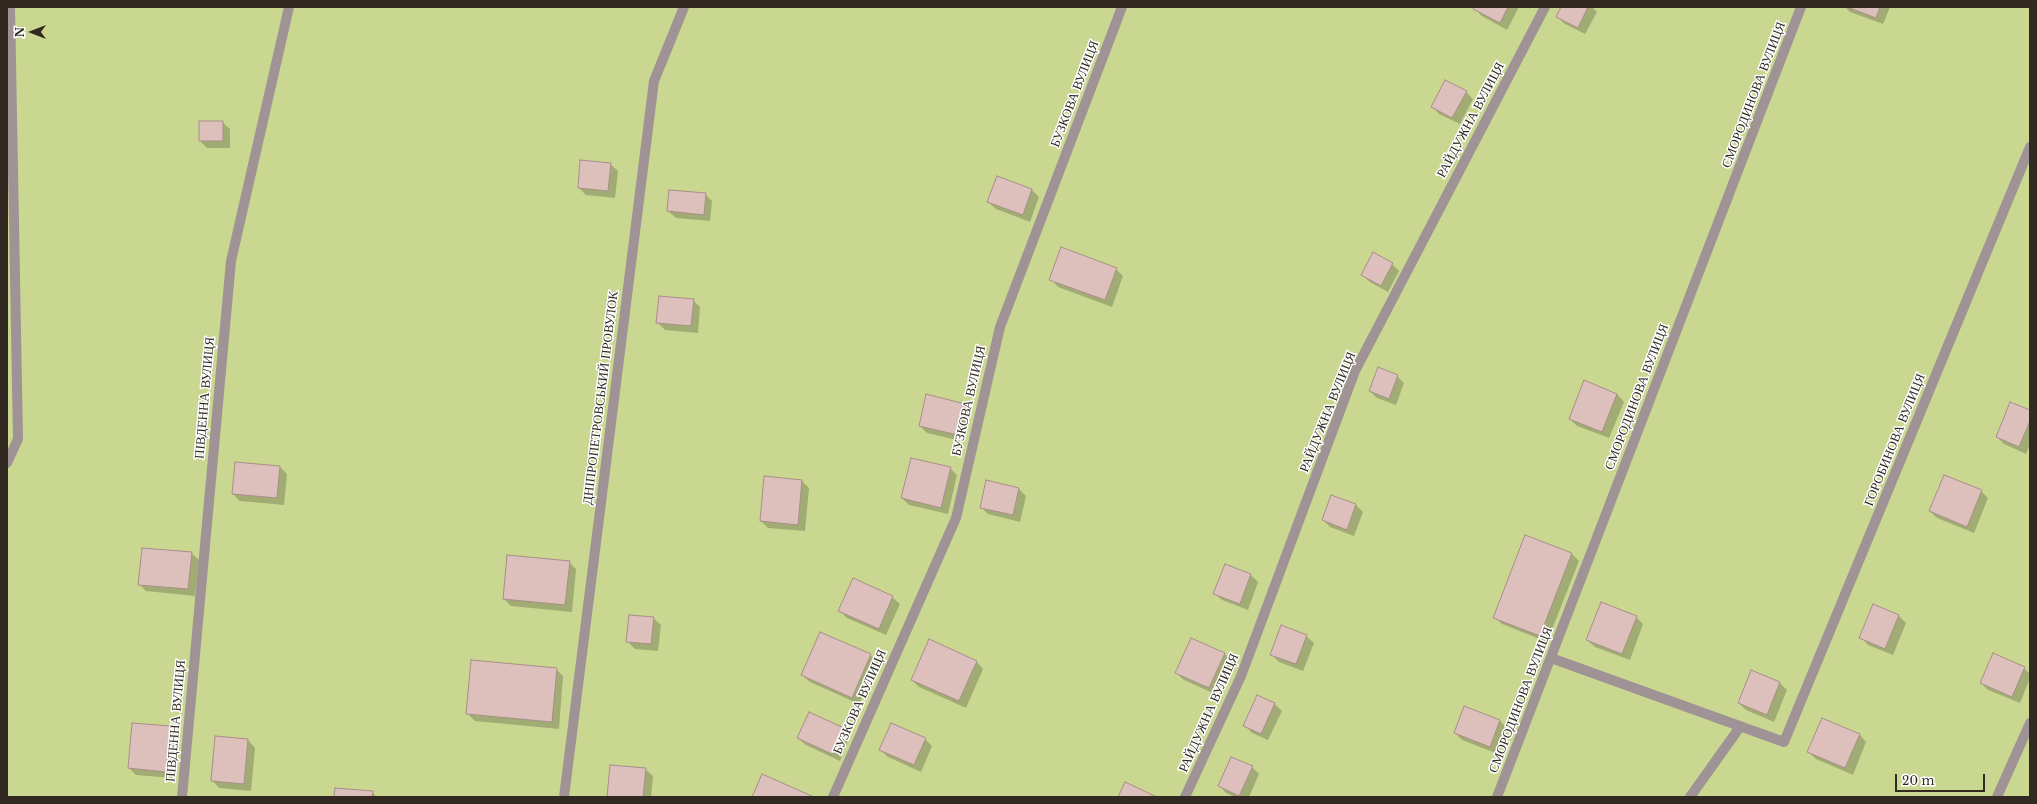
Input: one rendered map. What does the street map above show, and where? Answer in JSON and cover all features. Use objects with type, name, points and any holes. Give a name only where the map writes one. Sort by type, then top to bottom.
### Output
[{"type":"lane","points":[[7,463],[18,439],[10,7]]},
{"type":"lane","name":"ПІВДЕННА ВУЛИЦЯ","points":[[182,797],[231,261],[289,7]]},
{"type":"lane","name":"ДНІПРОПЕТРОВСЬКИЙ ПРОВУЛОК","points":[[564,797],[654,81],[684,7]]},
{"type":"lane","name":"БУЗКОВА ВУЛИЦЯ","points":[[833,797],[956,518],[1000,327],[1122,7]]},
{"type":"lane","name":"РАЙДУЖНА ВУЛИЦЯ","points":[[1186,797],[1241,676],[1355,371],[1545,7]]},
{"type":"lane","name":"СМОРОДИНОВА ВУЛИЦЯ","points":[[1497,797],[1801,7]]},
{"type":"lane","name":"ГОРОБИНОВА ВУЛИЦЯ","points":[[1740,727],[1784,742],[2030,147]]},
{"type":"lane","points":[[1551,658],[1740,727],[1690,797]]},
{"type":"lane","points":[[1997,797],[2030,723]]},
{"type":"green space","points":[[7,7],[2030,7],[2030,797],[7,797]]},
{"type":"building","points":[[1475,7],[1508,7],[1500,23],[1473,9]]},
{"type":"building","points":[[1561,7],[1588,7],[1578,28],[1556,17]]},
{"type":"building","points":[[1847,7],[1880,7],[1876,18]]},
{"type":"building","points":[[1445,80],[1467,91],[1452,118],[1431,107]]},
{"type":"building","points":[[199,121],[223,121],[223,141],[199,141]]},
{"type":"building","points":[[580,160],[611,163],[608,191],[578,188]]},
{"type":"building","points":[[997,176],[1032,189],[1023,215],[987,202]]},
{"type":"building","points":[[669,190],[706,193],[704,215],[667,211]]},
{"type":"building","points":[[1061,247],[1117,268],[1105,300],[1049,280]]},
{"type":"building","points":[[1373,252],[1393,263],[1381,286],[1361,275]]},
{"type":"building","points":[[659,296],[694,299],[691,326],[656,323]]},
{"type":"building","points":[[1378,367],[1398,375],[1389,399],[1369,391]]},
{"type":"building","points":[[1584,380],[1617,394],[1602,432],[1569,419]]},
{"type":"building","points":[[926,394],[965,404],[958,435],[919,426]]},
{"type":"building","points":[[2010,402],[2030,410],[2030,421],[2019,447],[1996,437]]},
{"type":"building","points":[[911,458],[951,467],[941,508],[901,498]]},
{"type":"building","points":[[235,462],[280,466],[277,498],[232,494]]},
{"type":"building","points":[[1944,475],[1982,490],[1967,527],[1929,511]]},
{"type":"building","points":[[764,476],[802,480],[798,525],[760,521]]},
{"type":"building","points":[[986,480],[1019,488],[1013,515],[980,508]]},
{"type":"building","points":[[1331,495],[1356,504],[1347,530],[1322,520]]},
{"type":"building","points":[[1525,535],[1572,553],[1540,636],[1493,618]]},
{"type":"building","points":[[142,548],[192,552],[188,589],[138,585]]},
{"type":"building","points":[[507,555],[570,561],[565,605],[503,599]]},
{"type":"building","points":[[1225,564],[1251,574],[1240,604],[1213,594]]},
{"type":"building","points":[[853,578],[893,596],[879,629],[838,611]]},
{"type":"building","points":[[1601,602],[1637,616],[1622,654],[1586,640]]},
{"type":"building","points":[[1873,604],[1899,615],[1885,649],[1859,638]]},
{"type":"building","points":[[629,615],[654,617],[651,644],[626,642]]},
{"type":"building","points":[[1281,625],[1307,635],[1296,664],[1270,655]]},
{"type":"building","points":[[820,632],[871,654],[852,698],[801,675]]},
{"type":"building","points":[[1191,638],[1225,653],[1209,688],[1175,673]]},
{"type":"building","points":[[929,639],[977,661],[959,701],[911,680]]},
{"type":"building","points":[[1993,653],[2025,667],[2012,697],[1980,683]]},
{"type":"building","points":[[471,660],[557,668],[552,722],[466,714]]},
{"type":"building","points":[[1751,670],[1780,682],[1767,715],[1738,703]]},
{"type":"building","points":[[1257,695],[1275,703],[1261,734],[1243,726]]},
{"type":"building","points":[[1464,706],[1500,720],[1490,747],[1454,733]]},
{"type":"building","points":[[809,712],[844,728],[832,754],[797,738]]},
{"type":"building","points":[[1822,718],[1860,734],[1845,768],[1807,752]]},
{"type":"building","points":[[132,723],[170,726],[166,772],[128,768]]},
{"type":"building","points":[[891,723],[926,738],[914,765],[879,750]]},
{"type":"building","points":[[215,736],[248,739],[244,784],[211,781]]},
{"type":"building","points":[[1231,757],[1253,766],[1239,796],[1218,786]]},
{"type":"building","points":[[610,765],[646,768],[643,797],[607,797]]},
{"type":"building","points":[[762,774],[814,797],[752,797]]},
{"type":"building","points":[[1125,782],[1157,797],[1118,797]]},
{"type":"building","points":[[335,788],[373,791],[372,797],[334,797]]}]
